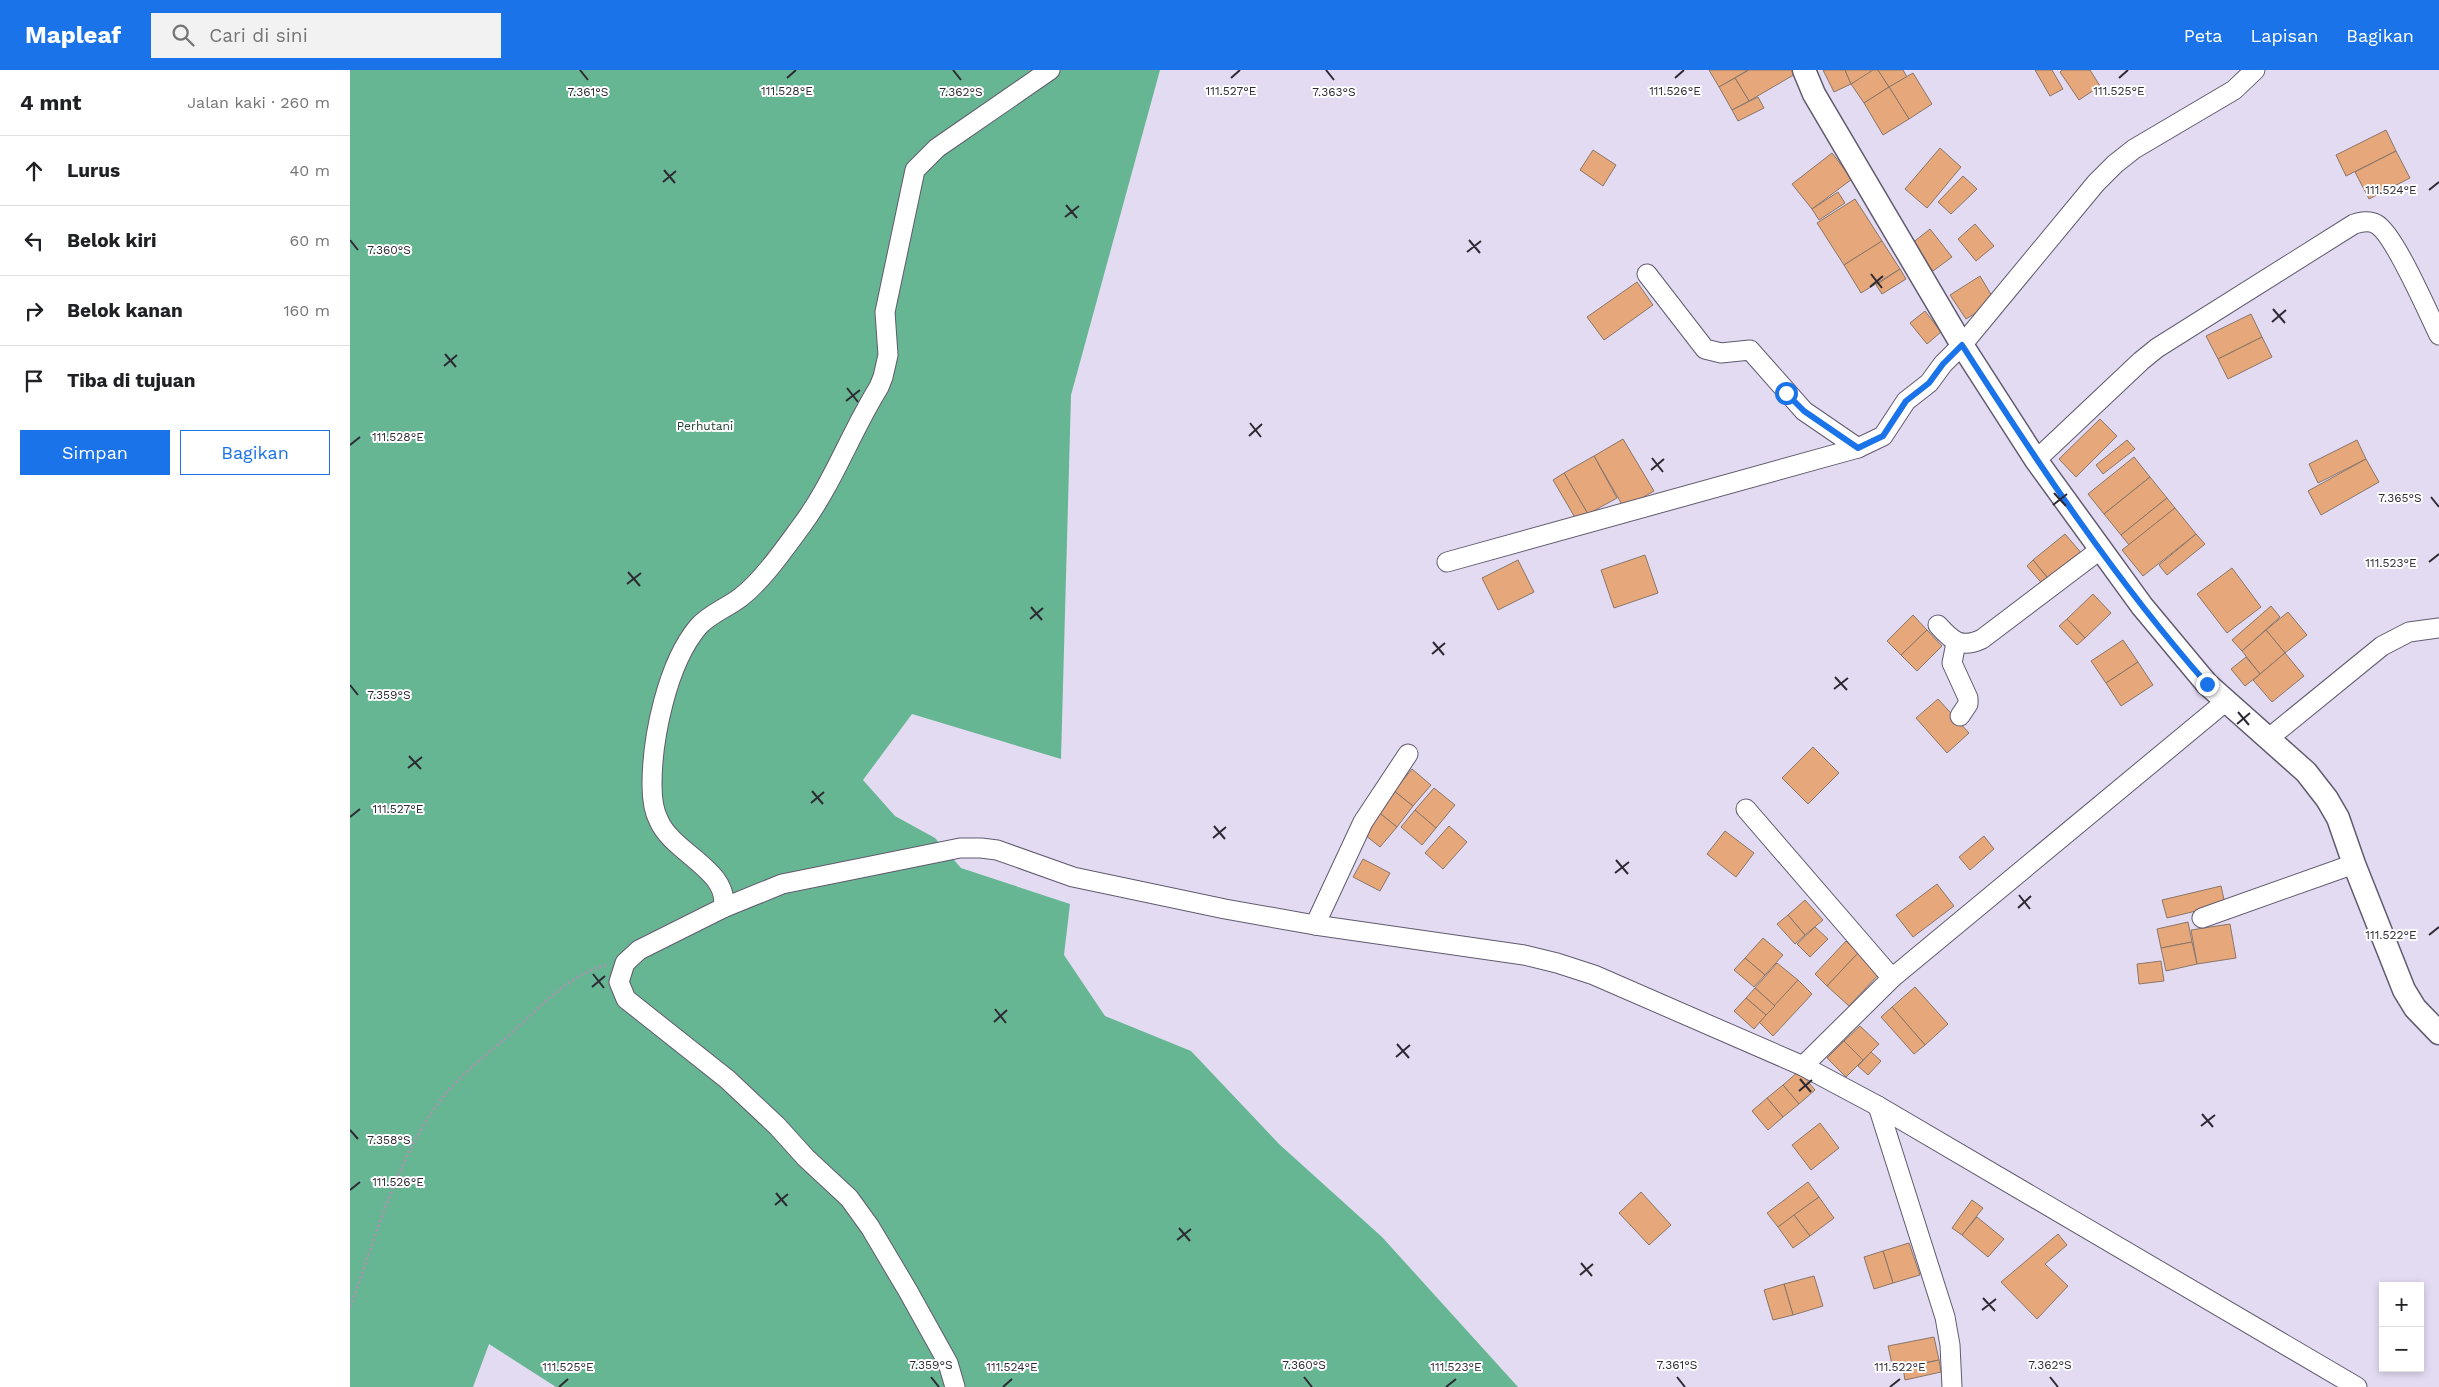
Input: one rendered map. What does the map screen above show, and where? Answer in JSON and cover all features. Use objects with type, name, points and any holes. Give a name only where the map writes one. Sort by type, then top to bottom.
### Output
[{"type":"street","points":[[723,908],[724,893],[716,878],[675,844],[659,822],[654,809],[652,768],[660,722],[681,654],[698,627],[749,590],[803,523],[822,494],[884,377],[888,355],[885,312],[915,170],[937,148],[1050,70]]},
{"type":"street","points":[[1804,70],[1814,94],[1962,345],[2036,460],[2142,606],[2194,669],[2225,702],[2269,738],[2320,788],[2338,818],[2354,864],[2404,990],[2415,1008],[2439,1033]]},
{"type":"street","points":[[1447,562],[1858,448],[1883,436],[1906,401],[1929,383],[2096,183],[2115,164],[2134,149],[2234,90],[2254,70]]},
{"type":"street","points":[[2036,460],[2140,361],[2157,348],[2354,224],[2362,221],[2376,224],[2390,238],[2439,334]]},
{"type":"street","points":[[1647,274],[1705,349],[1715,352],[1747,349],[1753,352],[1801,408],[1858,448]]},
{"type":"street","points":[[1938,625],[1956,643],[1965,645],[1982,639],[2101,549]]},
{"type":"street","points":[[2269,738],[2388,642],[2409,632],[2439,628]]},
{"type":"street","points":[[1956,643],[1952,663],[1968,698],[1968,704],[1960,716]]},
{"type":"street","points":[[1803,1066],[1892,978],[2225,702]]},
{"type":"street","points":[[1315,924],[1362,822],[1408,754]]},
{"type":"street","points":[[1746,809],[1892,978]]},
{"type":"street","points":[[955,1387],[948,1363],[940,1348],[860,1213],[849,1198],[727,1079],[626,999],[619,982],[625,963],[639,950],[723,908],[782,884],[960,848],[981,848],[997,850],[1073,877],[1225,909],[1524,955],[1557,963],[1594,975],[1803,1066],[1878,1106],[2357,1387]]},
{"type":"street","points":[[2202,918],[2354,864]]},
{"type":"street","points":[[1878,1106],[1945,1317],[1950,1345],[1952,1387]]},
{"type":"path","points":[[350,1307],[398,1179],[418,1135],[439,1102],[463,1077],[536,1010],[576,978],[599,967],[625,963]]},
{"type":"green space","name":"Perhutani","points":[[350,70],[1160,70],[1071,395],[1061,759],[912,714],[863,780],[895,816],[935,838],[961,868],[1070,904],[1064,955],[1105,1016],[1191,1051],[1279,1144],[1382,1237],[1518,1387],[556,1387],[489,1344],[473,1387],[350,1387]]},
{"type":"building","points":[[1709,70],[1748,70],[1719,87]]},
{"type":"building","points":[[1749,70],[1796,70],[1797,73],[1749,101],[1735,78]]},
{"type":"building","points":[[1823,70],[1845,70],[1851,84],[1834,92]]},
{"type":"building","points":[[1845,70],[1878,70],[1851,84]]},
{"type":"building","points":[[1873,70],[1878,70],[1889,87],[1864,103],[1851,84]]},
{"type":"building","points":[[1878,70],[1903,70],[1907,77],[1889,87]]},
{"type":"building","points":[[2035,70],[2052,70],[2063,89],[2050,96]]},
{"type":"building","points":[[2062,70],[2090,70],[2100,86],[2079,100],[2060,72]]},
{"type":"building","points":[[1913,73],[1932,104],[1909,119],[1889,87]]},
{"type":"building","points":[[1735,78],[1749,101],[1732,110],[1719,87]]},
{"type":"building","points":[[1889,87],[1909,119],[1883,135],[1864,103]]},
{"type":"building","points":[[1758,97],[1764,108],[1738,121],[1732,110]]},
{"type":"building","points":[[2386,130],[2396,151],[2346,176],[2336,155]]},
{"type":"building","points":[[1940,148],[1961,167],[1927,208],[1905,189]]},
{"type":"building","points":[[1593,150],[1616,165],[1603,186],[1580,170]]},
{"type":"building","points":[[2396,151],[2410,178],[2369,199],[2355,172]]},
{"type":"building","points":[[1832,153],[1852,179],[1812,209],[1792,184]]},
{"type":"building","points":[[1963,176],[1977,189],[1951,214],[1938,202]]},
{"type":"building","points":[[1838,192],[1845,203],[1819,220],[1812,209]]},
{"type":"building","points":[[1855,199],[1882,241],[1844,265],[1817,223]]},
{"type":"building","points":[[1975,224],[1994,246],[1976,261],[1958,239]]},
{"type":"building","points":[[1930,229],[1952,257],[1933,271],[1911,244]]},
{"type":"building","points":[[1882,241],[1900,269],[1861,293],[1844,265]]},
{"type":"building","points":[[1900,269],[1906,279],[1882,294],[1876,285]]},
{"type":"building","points":[[1980,276],[1995,301],[1966,319],[1950,295]]},
{"type":"building","points":[[1637,282],[1653,305],[1604,340],[1587,317]]},
{"type":"building","points":[[1925,311],[1941,332],[1927,344],[1910,323]]},
{"type":"building","points":[[2251,314],[2262,337],[2218,359],[2206,336]]},
{"type":"building","points":[[2262,337],[2272,357],[2228,379],[2218,359]]},
{"type":"building","points":[[2100,419],[2117,436],[2076,477],[2059,459]]},
{"type":"building","points":[[1623,439],[1654,491],[1624,508],[1594,456]]},
{"type":"building","points":[[2127,440],[2135,449],[2103,474],[2096,465]]},
{"type":"building","points":[[2357,440],[2366,459],[2318,483],[2309,464]]},
{"type":"building","points":[[1594,456],[1617,498],[1588,514],[1564,473]]},
{"type":"building","points":[[2134,457],[2150,477],[2104,514],[2088,494]]},
{"type":"building","points":[[2366,459],[2379,482],[2321,515],[2308,491]]},
{"type":"building","points":[[1564,473],[1588,514],[1577,521],[1553,480]]},
{"type":"building","points":[[2150,477],[2167,498],[2121,535],[2104,514]]},
{"type":"building","points":[[2167,498],[2175,508],[2129,545],[2121,535]]},
{"type":"building","points":[[2175,508],[2196,534],[2143,576],[2122,550]]},
{"type":"building","points":[[2065,534],[2083,555],[2051,582],[2033,560]]},
{"type":"building","points":[[2196,534],[2205,544],[2167,575],[2159,565]]},
{"type":"building","points":[[1645,555],[1658,593],[1614,608],[1601,570]]},
{"type":"building","points":[[1518,560],[1534,592],[1498,610],[1482,578]]},
{"type":"building","points":[[2033,560],[2051,582],[2045,587],[2027,566]]},
{"type":"building","points":[[2232,568],[2261,607],[2227,633],[2197,594]]},
{"type":"building","points":[[2093,594],[2111,613],[2085,638],[2067,619]]},
{"type":"building","points":[[2271,606],[2280,617],[2242,651],[2232,640]]},
{"type":"building","points":[[2288,612],[2307,635],[2285,653],[2266,630]]},
{"type":"building","points":[[1913,615],[1927,630],[1901,655],[1887,641]]},
{"type":"building","points":[[2067,619],[2085,638],[2077,645],[2059,626]]},
{"type":"building","points":[[1927,630],[1942,646],[1917,671],[1901,655]]},
{"type":"building","points":[[2266,630],[2285,653],[2260,674],[2242,651]]},
{"type":"building","points":[[2123,640],[2138,662],[2106,683],[2091,661]]},
{"type":"building","points":[[2285,653],[2304,676],[2272,702],[2253,680]]},
{"type":"building","points":[[2246,657],[2260,674],[2245,686],[2231,669]]},
{"type":"building","points":[[2138,662],[2153,685],[2121,706],[2106,683]]},
{"type":"building","points":[[1938,699],[1969,733],[1947,753],[1916,718]]},
{"type":"building","points":[[1813,747],[1839,773],[1808,804],[1782,778]]},
{"type":"building","points":[[1412,769],[1431,785],[1413,806],[1394,791]]},
{"type":"building","points":[[1434,788],[1455,805],[1436,828],[1415,810]]},
{"type":"building","points":[[1394,791],[1413,806],[1397,827],[1377,811]]},
{"type":"building","points":[[1415,810],[1436,828],[1422,845],[1401,827]]},
{"type":"building","points":[[1377,811],[1397,827],[1380,847],[1360,831]]},
{"type":"building","points":[[1449,826],[1467,842],[1443,869],[1425,853]]},
{"type":"building","points":[[1725,831],[1754,853],[1736,877],[1707,854]]},
{"type":"building","points":[[1984,836],[1994,849],[1970,870],[1959,857]]},
{"type":"building","points":[[1363,859],[1390,873],[1380,891],[1353,877]]},
{"type":"building","points":[[1937,884],[1954,906],[1913,937],[1896,915]]},
{"type":"building","points":[[2221,886],[2225,904],[2167,918],[2162,900]]},
{"type":"building","points":[[1805,900],[1823,920],[1805,935],[1788,915]]},
{"type":"building","points":[[1788,915],[1805,935],[1795,944],[1777,924]]},
{"type":"building","points":[[2188,922],[2192,942],[2161,948],[2157,929]]},
{"type":"building","points":[[2230,924],[2236,958],[2197,964],[2191,930]]},
{"type":"building","points":[[1815,927],[1828,939],[1810,957],[1797,944]]},
{"type":"building","points":[[1763,938],[1783,955],[1765,975],[1745,958]]},
{"type":"building","points":[[1846,941],[1858,953],[1827,986],[1815,974]]},
{"type":"building","points":[[2192,942],[2197,964],[2166,971],[2161,948]]},
{"type":"building","points":[[1858,953],[1880,973],[1849,1006],[1827,986]]},
{"type":"building","points":[[1745,958],[1765,975],[1754,987],[1734,970]]},
{"type":"building","points":[[2161,961],[2164,981],[2139,984],[2137,964]]},
{"type":"building","points":[[1777,963],[1798,980],[1775,1006],[1755,988]]},
{"type":"building","points":[[1798,980],[1812,994],[1773,1036],[1759,1022]]},
{"type":"building","points":[[1915,987],[1948,1024],[1925,1045],[1892,1007]]},
{"type":"building","points":[[1755,988],[1775,1006],[1766,1015],[1746,998]]},
{"type":"building","points":[[1746,998],[1766,1015],[1754,1029],[1734,1011]]},
{"type":"building","points":[[1892,1007],[1925,1045],[1914,1054],[1881,1017]]},
{"type":"building","points":[[1860,1026],[1879,1044],[1863,1060],[1844,1041]]},
{"type":"building","points":[[1844,1041],[1863,1060],[1846,1077],[1827,1058]]},
{"type":"building","points":[[1871,1052],[1881,1061],[1868,1075],[1858,1066]]},
{"type":"building","points":[[1799,1071],[1815,1090],[1799,1104],[1783,1085]]},
{"type":"building","points":[[1783,1085],[1799,1104],[1783,1117],[1767,1098]]},
{"type":"building","points":[[1767,1098],[1783,1117],[1768,1130],[1752,1111]]},
{"type":"building","points":[[1820,1123],[1839,1148],[1811,1170],[1792,1145]]},
{"type":"building","points":[[1808,1182],[1819,1197],[1778,1227],[1767,1213]]},
{"type":"building","points":[[1641,1192],[1671,1225],[1649,1245],[1619,1213]]},
{"type":"building","points":[[1819,1197],[1834,1218],[1810,1236],[1794,1215]]},
{"type":"building","points":[[1972,1200],[1983,1208],[1962,1235],[1952,1228]]},
{"type":"building","points":[[1794,1215],[1810,1236],[1793,1248],[1778,1227]]},
{"type":"building","points":[[1977,1217],[2004,1239],[1988,1257],[1962,1235]]},
{"type":"building","points":[[2058,1234],[2067,1245],[2045,1264],[2068,1286],[2037,1319],[2001,1282]]},
{"type":"building","points":[[1909,1243],[1920,1275],[1893,1283],[1883,1251]]},
{"type":"building","points":[[1883,1251],[1893,1283],[1874,1289],[1864,1257]]},
{"type":"building","points":[[1814,1276],[1823,1306],[1793,1315],[1784,1284]]},
{"type":"building","points":[[1784,1284],[1793,1315],[1773,1320],[1764,1290]]},
{"type":"building","points":[[1934,1337],[1939,1360],[1893,1369],[1888,1346]]},
{"type":"building","points":[[1939,1360],[1941,1372],[1905,1380],[1903,1368]]},
{"type":"route","points":[[1786,393],[1804,411],[1858,448],[1880,439],[1887,432],[1906,401],[1925,387],[1948,358],[1962,345],[2036,460],[2142,606],[2207,684]]}]
